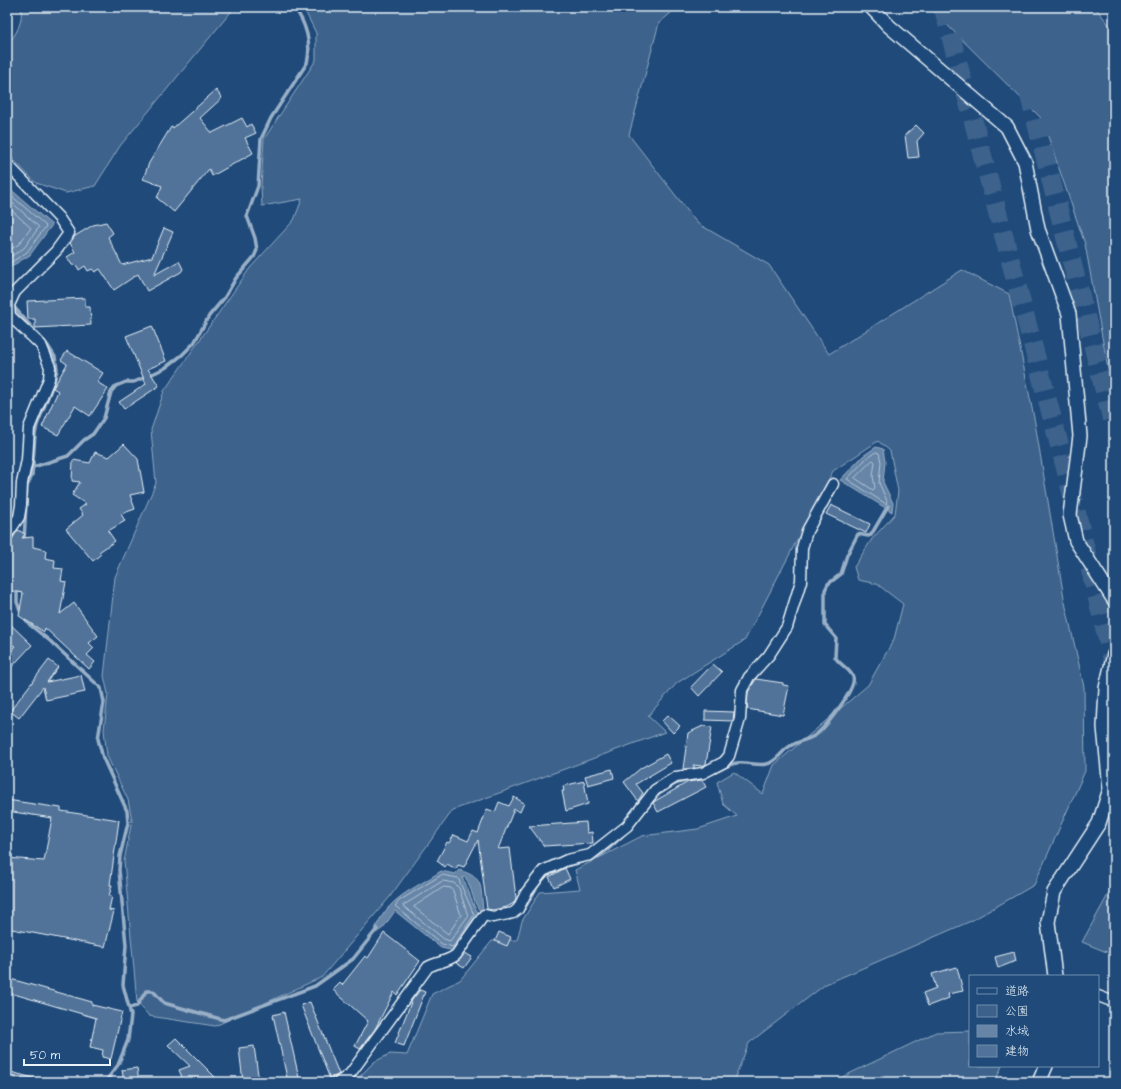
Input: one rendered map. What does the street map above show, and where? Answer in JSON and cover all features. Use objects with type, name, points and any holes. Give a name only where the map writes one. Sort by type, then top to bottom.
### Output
[{"type":"street","points":[[871,7],[890,26],[1007,127],[1025,162],[1038,229],[1069,314],[1080,436],[1070,515],[1076,541],[1114,600]]},
{"type":"street","points":[[7,164],[59,218],[69,233],[56,251],[15,292],[9,308],[10,316],[41,346],[50,367],[49,379],[29,428],[27,460],[22,483],[22,505],[19,517],[7,535]]},
{"type":"street","points":[[339,1082],[350,1074],[428,967],[451,959],[456,955],[484,915],[493,917],[513,913],[518,909],[526,892],[543,872],[567,860],[590,855],[627,826],[638,814],[654,790],[676,777],[703,772],[724,762],[729,756],[740,720],[742,690],[749,677],[769,655],[787,628],[801,581],[802,548],[806,531],[833,484]]},
{"type":"street","points":[[1055,975],[1048,922],[1054,892],[1099,823],[1110,789],[1104,727],[1106,688],[1114,654]]},
{"type":"street","points":[[1099,996],[1114,1002]]},
{"type":"street","points":[[1039,1082],[1046,1067]]},
{"type":"green space","points":[[21,7],[235,7],[120,146],[95,186],[66,193],[36,183],[7,153],[7,45],[14,37],[20,23]]},
{"type":"green space","points":[[303,7],[678,7],[659,23],[629,135],[697,223],[769,265],[829,354],[962,270],[1009,294],[1035,423],[1064,598],[1084,687],[1085,771],[1034,885],[971,921],[826,984],[749,1043],[733,1082],[354,1082],[374,1062],[390,1054],[407,1055],[432,994],[460,980],[492,941],[517,940],[522,921],[540,892],[580,889],[575,870],[642,836],[698,829],[737,816],[723,804],[717,782],[734,772],[763,794],[774,765],[868,685],[894,639],[903,604],[877,584],[858,580],[854,567],[872,539],[895,514],[898,491],[890,451],[878,441],[833,471],[745,640],[677,683],[648,716],[665,732],[453,810],[389,898],[322,977],[215,1026],[149,1016],[137,1002],[124,861],[132,820],[128,800],[107,756],[104,730],[108,694],[104,676],[115,577],[156,483],[151,430],[164,391],[250,268],[294,220],[302,199],[262,206],[261,187],[264,139],[316,60],[316,33]]},
{"type":"green space","points":[[929,7],[1095,7],[1114,31],[1114,402],[1085,244],[1042,119]]},
{"type":"green space","points":[[1114,884],[1114,955],[1082,942]]},
{"type":"green space","points":[[969,1031],[969,1067],[1002,1067],[995,1082],[832,1082],[936,1032]]},
{"type":"water","points":[[7,186],[52,225],[30,255],[7,269]]},
{"type":"water","points":[[876,447],[883,449],[885,462],[883,482],[893,503],[892,512],[840,480],[863,456]]},
{"type":"water","points":[[459,870],[473,876],[480,884],[483,909],[482,913],[476,905],[468,881],[465,877],[462,878],[474,906],[480,915],[455,951],[441,948],[395,911],[383,928],[376,933],[374,932],[379,920],[386,910],[411,889],[441,871],[455,874]]},
{"type":"building","points":[[216,90],[222,98],[200,118],[212,133],[242,118],[247,127],[251,124],[256,133],[245,138],[253,153],[212,176],[209,169],[174,212],[157,198],[162,186],[143,179],[149,163],[171,127],[173,128]]},
{"type":"building","points":[[916,125],[924,133],[917,141],[919,157],[908,158],[905,135]]},
{"type":"building","points":[[106,222],[113,233],[108,237],[122,265],[152,257],[164,228],[173,232],[154,275],[179,261],[183,269],[181,272],[147,291],[138,274],[114,290],[100,269],[95,272],[92,269],[88,271],[85,266],[79,270],[77,266],[72,265],[67,257],[75,252],[70,243],[75,236],[93,225]]},
{"type":"building","points":[[85,298],[85,307],[90,307],[91,325],[35,328],[35,319],[28,319],[27,301]]},
{"type":"building","points":[[152,326],[166,361],[148,369],[159,386],[124,409],[119,402],[146,384],[126,336]]},
{"type":"building","points":[[67,351],[103,373],[97,382],[108,389],[90,416],[75,406],[58,435],[42,427],[58,391],[53,388],[67,364],[61,360]]},
{"type":"building","points":[[124,444],[138,459],[144,492],[130,495],[135,509],[121,514],[125,521],[108,531],[115,541],[99,552],[101,554],[93,561],[66,529],[83,515],[79,509],[86,504],[72,495],[80,482],[72,481],[73,460],[90,463],[95,452],[109,457]]},
{"type":"building","points":[[831,505],[870,524],[866,533],[826,514]]},
{"type":"building","points":[[18,530],[25,534],[22,538],[33,537],[33,547],[46,550],[45,558],[55,560],[54,568],[63,569],[61,581],[66,582],[60,614],[74,603],[98,636],[89,643],[94,648],[87,655],[95,662],[89,669],[45,628],[44,632],[19,616],[23,593],[7,590],[7,541],[12,539]]},
{"type":"building","points":[[7,621],[32,645],[7,672],[7,655],[15,646],[7,643]]},
{"type":"building","points":[[49,660],[58,667],[47,682],[81,675],[85,692],[46,700],[43,687],[19,718],[10,711]]},
{"type":"building","points":[[713,664],[722,672],[699,696],[691,687]]},
{"type":"building","points":[[756,679],[783,683],[783,685],[789,686],[783,715],[747,709],[748,692]]},
{"type":"building","points":[[705,711],[734,712],[733,721],[705,720]]},
{"type":"building","points":[[668,715],[680,726],[673,733],[662,721]]},
{"type":"building","points":[[703,726],[712,727],[706,764],[702,766],[693,765],[695,768],[683,769],[688,733]]},
{"type":"building","points":[[666,754],[671,763],[636,784],[643,793],[638,801],[624,782],[641,768]]},
{"type":"building","points":[[612,769],[614,778],[588,785],[585,776]]},
{"type":"building","points":[[702,780],[706,787],[658,812],[653,803],[655,801],[688,782]]},
{"type":"building","points":[[584,781],[588,804],[566,811],[562,791],[564,791],[563,786]]},
{"type":"building","points":[[514,797],[524,803],[520,812],[514,809],[498,849],[510,848],[516,898],[514,903],[507,907],[493,910],[487,909],[478,840],[464,867],[458,865],[456,869],[447,864],[445,867],[437,861],[447,842],[449,843],[454,835],[468,841],[473,831],[478,833],[487,809],[495,812],[499,802],[509,806]]},
{"type":"building","points":[[7,800],[61,808],[61,811],[119,820],[110,885],[112,885],[109,896],[112,896],[109,910],[114,911],[105,947],[7,928],[7,858],[44,861],[52,818],[7,811]]},
{"type":"building","points":[[586,822],[587,833],[592,832],[593,843],[544,846],[529,826]]},
{"type":"building","points":[[565,868],[570,879],[554,887],[549,877]]},
{"type":"building","points":[[499,932],[511,937],[507,946],[495,941]]},
{"type":"building","points":[[384,933],[420,961],[397,995],[394,992],[375,1029],[360,1049],[355,1046],[368,1021],[333,990],[340,983],[342,985],[365,956],[368,958]]},
{"type":"building","points":[[1014,952],[1016,961],[998,968],[995,957]]},
{"type":"building","points":[[465,953],[472,957],[464,968],[456,963]]},
{"type":"building","points":[[957,967],[963,991],[948,994],[949,998],[928,1006],[923,993],[936,988],[932,974]]},
{"type":"building","points":[[7,978],[92,1002],[92,1005],[122,1012],[111,1059],[102,1057],[103,1050],[90,1047],[96,1018],[7,992]]},
{"type":"building","points":[[420,990],[425,992],[404,1046],[395,1043],[412,1000]]},
{"type":"building","points":[[310,1002],[339,1074],[330,1079],[301,1005]]},
{"type":"building","points":[[284,1012],[300,1082],[288,1082],[273,1015]]},
{"type":"building","points":[[176,1038],[220,1082],[184,1082],[179,1070],[190,1066],[168,1045]]},
{"type":"building","points":[[254,1046],[259,1082],[243,1082],[239,1048]]},
{"type":"building","points":[[137,1068],[139,1082],[124,1082],[122,1070]]},
{"type":"building","points":[[7,1071],[37,1079],[36,1082],[7,1082]]},
{"type":"waterway","points":[[33,467],[68,456],[84,440],[93,434],[104,418],[111,392],[116,386],[126,382],[134,382],[146,377],[165,368],[182,355],[194,343],[209,316],[225,297],[236,278],[254,257],[257,250],[255,238],[247,216],[258,186],[261,139],[271,118],[307,63],[309,48],[307,34],[302,20],[294,7]]},
{"type":"waterway","points":[[7,8],[7,22]]},
{"type":"waterway","points":[[10,306],[13,306],[48,346],[55,357],[57,369],[54,382],[37,425],[35,435],[32,475],[27,486],[24,541]]},
{"type":"waterway","points":[[709,774],[737,763],[760,765],[770,763],[789,747],[814,736],[825,726],[839,708],[850,690],[853,677],[835,657],[836,638],[825,625],[825,590],[828,584],[841,574],[847,555],[858,534],[868,536],[871,535],[888,506]]},
{"type":"waterway","points":[[17,587],[17,602],[21,613],[30,625],[50,641],[101,688],[104,702],[98,739],[103,758],[127,811],[128,823],[120,856],[119,870],[126,945],[123,985],[131,1015],[128,1040],[118,1065],[105,1082]]},
{"type":"waterway","points":[[654,797],[675,784],[690,779]]},
{"type":"waterway","points":[[510,919],[522,911],[540,882],[550,873],[563,867],[591,860],[601,855],[625,833]]},
{"type":"waterway","points":[[129,1008],[137,1006],[146,991],[153,991],[164,1003],[224,1020],[315,986],[353,959],[377,929]]},
{"type":"tunnel","points":[[943,7],[1066,470],[1114,666]]},
{"type":"tunnel","points":[[1007,7],[1114,428]]}]
